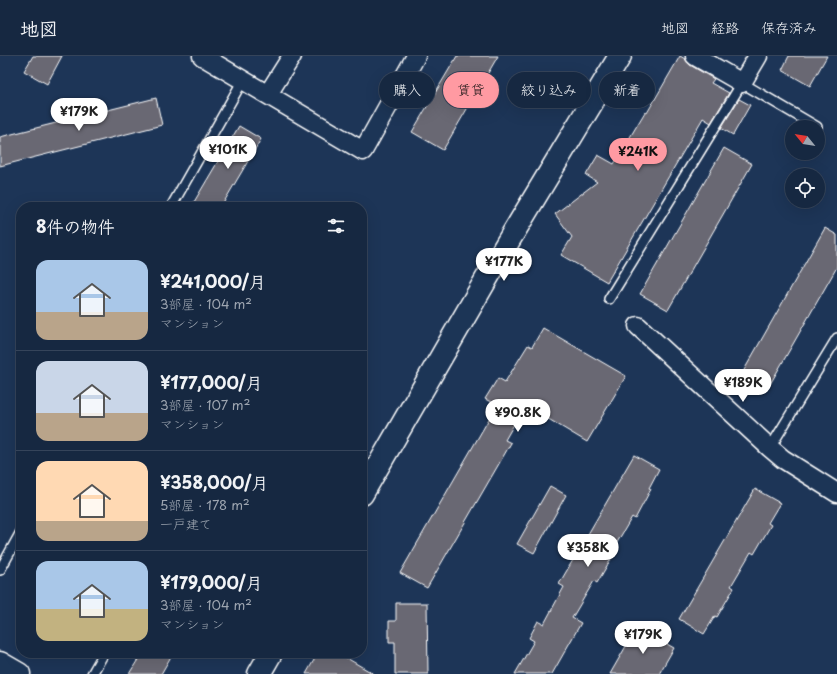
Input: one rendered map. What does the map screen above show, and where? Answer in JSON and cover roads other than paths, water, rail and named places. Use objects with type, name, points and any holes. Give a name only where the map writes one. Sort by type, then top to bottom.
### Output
[{"type":"street","points":[[202,56],[363,151],[416,56]]},
{"type":"street","points":[[268,94],[292,56]]},
{"type":"street","points":[[367,485],[506,245],[620,56]]},
{"type":"street","points":[[695,56],[742,83],[758,56]]},
{"type":"street","points":[[638,326],[783,459],[837,492]]},
{"type":"street","points":[[259,674],[268,658]]},
{"type":"street","points":[[0,663],[19,674]]},
{"type":"lane","points":[[174,202],[243,80]]},
{"type":"lane","points":[[609,299],[742,83],[805,120]]},
{"type":"lane","points":[[770,448],[837,338]]},
{"type":"lane","points":[[0,570],[16,541]]},
{"type":"lane","points":[[92,674],[101,658]]}]
